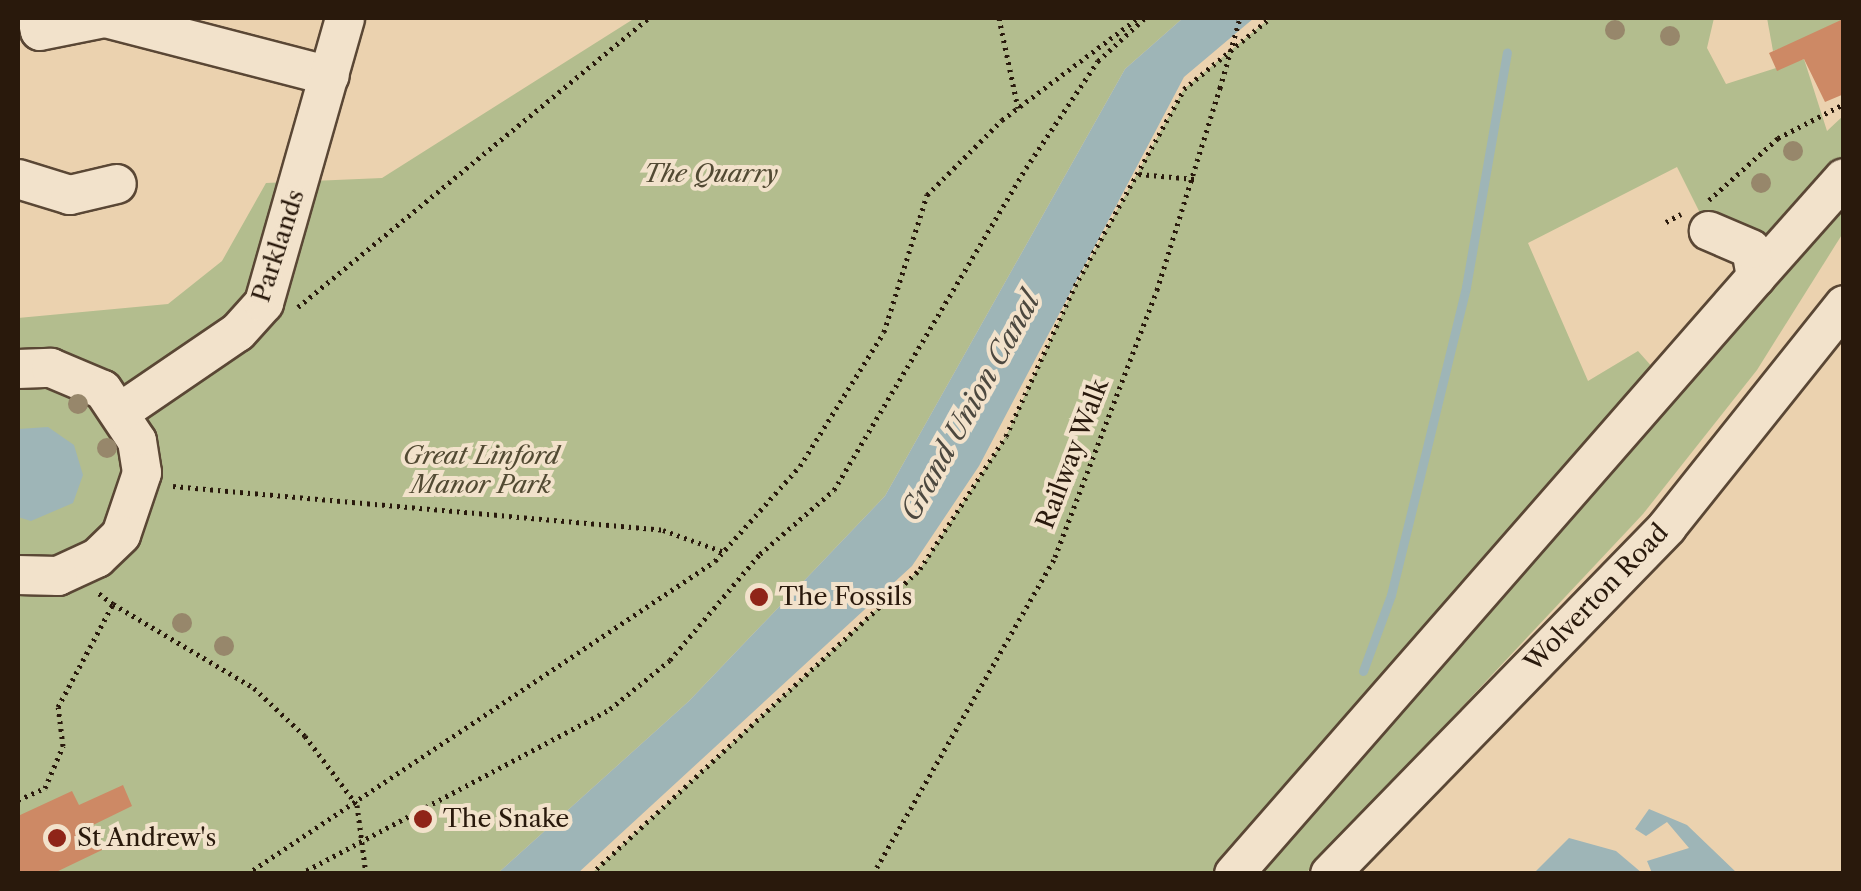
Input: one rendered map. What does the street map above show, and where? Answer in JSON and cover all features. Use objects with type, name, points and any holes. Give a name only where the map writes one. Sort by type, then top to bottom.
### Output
[{"type":"street","points":[[32,34],[105,18],[330,76]]},
{"type":"street","name":"Parklands","points":[[122,411],[238,332],[264,303],[345,18]]},
{"type":"street","points":[[1234,874],[1844,178]]},
{"type":"street","points":[[18,179],[70,195],[117,184]]},
{"type":"street","points":[[1709,231],[1750,248],[1756,277]]},
{"type":"street","name":"Wolverton Road","points":[[1330,874],[1667,527],[1844,305]]},
{"type":"street","points":[[18,370],[78,376],[122,411],[142,474],[121,535],[76,570],[18,575]]},
{"type":"path","points":[[284,317],[649,18]]},
{"type":"path","points":[[999,18],[1018,108]]},
{"type":"path","points":[[247,874],[357,805],[724,552],[800,466],[884,332],[926,194],[1018,108],[1142,18]]},
{"type":"path","points":[[300,874],[365,834],[610,709],[834,490],[1036,152],[1098,61],[1142,18]]},
{"type":"path","name":"Railway Walk","points":[[873,874],[1056,557],[1195,179],[1240,18]]},
{"type":"path","points":[[590,874],[920,568],[1006,436],[1138,174],[1206,62],[1270,18]]},
{"type":"path","points":[[1666,222],[1725,191],[1778,138],[1844,104]]},
{"type":"path","points":[[1138,174],[1195,179]]},
{"type":"path","points":[[158,484],[663,530],[724,552]]},
{"type":"path","points":[[86,584],[254,688],[344,779],[365,834],[366,874]]},
{"type":"path","points":[[18,800],[45,788],[63,746],[58,707],[113,604]]},
{"type":"green space","name":"Great Linford Manor Park","points":[[635,18],[1183,18],[1125,69],[885,496],[689,701],[498,873],[18,873],[18,318],[168,304],[222,261],[266,183],[382,178]]},
{"type":"green space","points":[[1270,18],[1714,18],[1707,48],[1726,84],[1804,59],[1827,131],[1843,116],[1843,157],[1763,242],[1738,222],[1706,225],[1677,167],[1528,243],[1588,381],[1638,351],[1654,369],[1228,873],[591,874],[920,569],[1006,436],[1075,286],[1184,89]]},
{"type":"green space","points":[[1767,18],[1843,18],[1843,26],[1773,51]]},
{"type":"green space","points":[[1843,201],[1843,233],[1757,370],[1643,514],[1306,873],[1241,874]]},
{"type":"water","name":"Grand Union Canal","points":[[1183,18],[1254,18],[1184,77],[979,466],[912,566],[578,873],[498,873],[689,701],[885,496],[1125,69]]},
{"type":"water","points":[[48,427],[74,445],[83,475],[73,503],[31,521],[18,517],[18,429]]},
{"type":"water","points":[[1649,809],[1687,825],[1737,873],[1652,873],[1647,861],[1689,848],[1667,822],[1646,836],[1635,829]]},
{"type":"water","points":[[1569,838],[1616,851],[1642,873],[1534,873]]},
{"type":"building","points":[[1841,20],[1844,94],[1825,102],[1804,59],[1777,71],[1769,53]]},
{"type":"building","name":"St Andrew's","points":[[123,785],[132,806],[91,826],[102,850],[52,874],[18,874],[18,816],[72,791],[79,805]]},
{"type":"waterway","points":[[1363,671],[1391,595],[1466,287],[1507,53]]},
{"type":"place","name":"The Fossils","points":[[759,597]]},
{"type":"place","name":"The Snake","points":[[423,819]]},
{"type":"place","name":"St Andrew's","points":[[57,838]]},
{"type":"park label","name":"The Quarry","points":[[711,174]]}]
